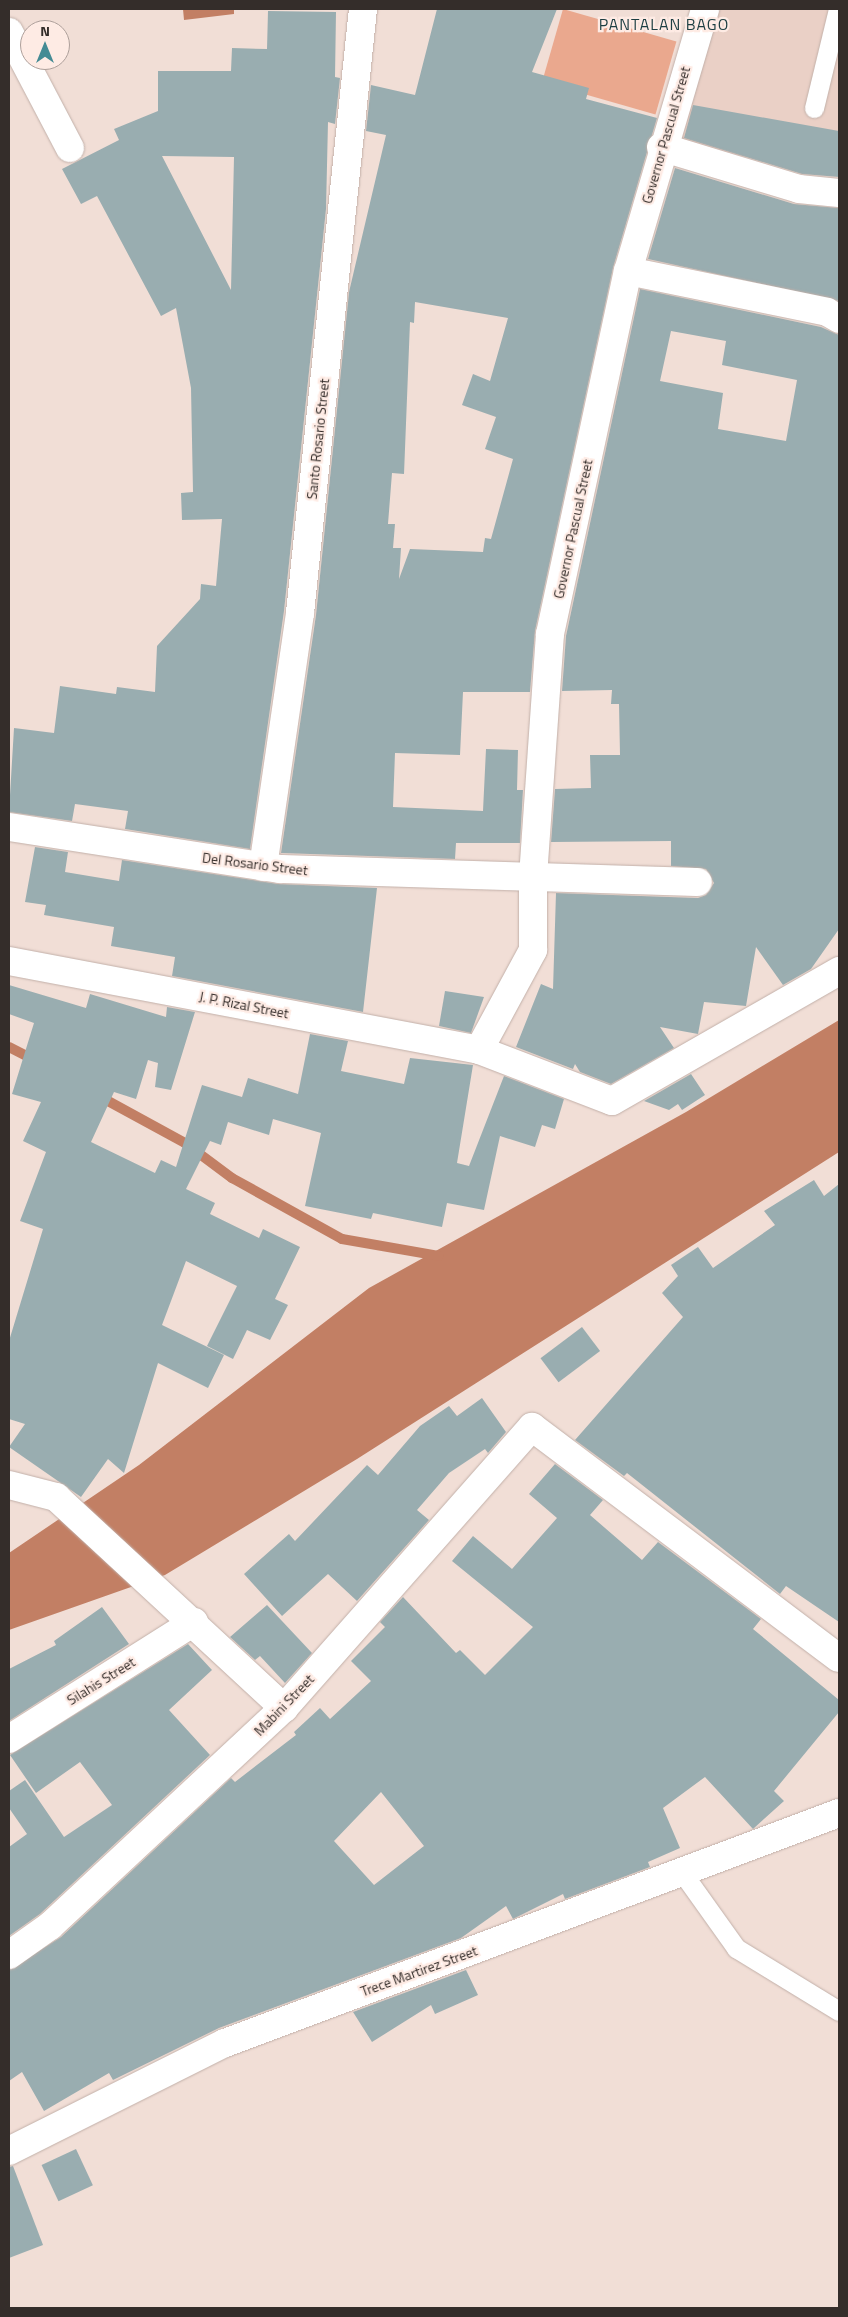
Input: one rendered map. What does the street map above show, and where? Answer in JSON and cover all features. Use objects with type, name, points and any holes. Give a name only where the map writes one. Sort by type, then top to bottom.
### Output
[{"type":"street","name":"Santo Rosario Street","points":[[263,867],[300,613],[363,9]]},
{"type":"street","name":"Governor Pascual Street","points":[[479,1050],[533,950],[533,877],[550,634],[628,271],[661,147],[705,9]]},
{"type":"street","points":[[9,32],[70,148]]},
{"type":"street","points":[[661,147],[798,189],[839,193]]},
{"type":"street","points":[[628,271],[827,312],[839,319]]},
{"type":"street","name":"Del Rosario Street","points":[[9,827],[263,867],[698,882]]},
{"type":"street","name":"J. P. Rizal Street","points":[[9,961],[479,1050],[612,1100],[839,971]]},
{"type":"street","name":"Mabini Street","points":[[9,1955],[50,1926],[284,1708],[532,1427],[839,1658]]},
{"type":"street","points":[[9,1485],[56,1497],[147,1586],[194,1622],[284,1708]]},
{"type":"street","name":"Silahis Street","points":[[9,1739],[194,1622]]},
{"type":"street","name":"Trece Martirez Street","points":[[9,2151],[225,2043],[684,1875],[839,1813]]},
{"type":"lane","points":[[814,108],[838,9]]},
{"type":"lane","points":[[684,1875],[736,1948],[839,2011]]},
{"type":"shaded area","points":[[183,9],[234,9],[234,14],[184,20]]},
{"type":"shaded area","points":[[563,9],[676,42],[655,115],[542,82]]},
{"type":"shaded area","points":[[713,9],[839,9],[839,175],[670,142]]},
{"type":"shaded area","points":[[839,1020],[839,1152],[357,1459],[165,1575],[9,1630],[9,1553],[139,1465],[369,1288],[686,1112]]},
{"type":"building","points":[[437,9],[557,9],[532,72],[589,88],[586,99],[657,118],[613,268],[535,631],[530,692],[463,692],[460,755],[395,753],[393,807],[483,811],[486,749],[518,750],[517,790],[523,790],[520,843],[456,843],[455,859],[281,853],[316,615],[349,292],[386,135],[366,131],[371,85],[415,95]],"holes":[[[415,302],[508,318],[490,381],[473,374],[462,405],[496,417],[485,449],[513,459],[491,539],[485,538],[483,552],[410,549],[399,579],[401,548],[393,548],[395,524],[388,524],[392,473],[404,474],[410,322],[414,323]]]},
{"type":"building","points":[[268,11],[336,12],[335,77],[340,78],[335,124],[328,122],[326,209],[284,611],[250,849],[125,829],[128,811],[75,804],[72,821],[9,812],[14,728],[54,733],[60,686],[116,694],[117,687],[155,692],[157,646],[200,599],[201,584],[216,586],[222,519],[182,520],[181,493],[193,492],[191,388],[176,308],[161,316],[97,196],[81,204],[62,169],[119,140],[114,129],[158,111],[158,71],[231,71],[232,48],[267,49]],"holes":[[[162,156],[234,157],[231,290]]]},
{"type":"building","points":[[693,105],[839,131],[839,177],[802,174],[684,138]]},
{"type":"building","points":[[675,168],[794,204],[839,208],[839,301],[648,259]]},
{"type":"building","points":[[640,289],[821,327],[839,335],[839,929],[811,969],[783,985],[756,947],[746,1006],[704,1002],[698,1034],[660,1027],[674,1048],[611,1084],[580,1072],[575,1064],[573,1069],[516,1047],[541,984],[553,989],[556,893],[698,898],[706,895],[714,883],[706,869],[671,866],[671,841],[551,842],[555,789],[591,788],[590,755],[620,755],[619,704],[611,704],[612,690],[562,691],[566,636]],"holes":[[[671,331],[726,341],[722,365],[797,380],[786,441],[718,429],[723,393],[660,381]]]},
{"type":"building","points":[[35,847],[68,852],[65,872],[119,881],[122,860],[278,884],[377,888],[363,1012],[172,976],[175,957],[111,946],[114,927],[44,915],[46,905],[25,902]]},
{"type":"building","points":[[9,985],[86,1008],[90,994],[166,1017],[167,1007],[195,1012],[171,1090],[155,1087],[158,1063],[148,1060],[136,1099],[114,1092],[91,1142],[155,1173],[161,1160],[176,1167],[202,1085],[242,1097],[248,1078],[298,1094],[310,1034],[348,1041],[341,1071],[404,1084],[410,1058],[473,1065],[457,1163],[469,1166],[504,1076],[564,1099],[555,1129],[542,1125],[535,1147],[500,1136],[484,1210],[447,1203],[442,1227],[373,1213],[371,1219],[305,1206],[321,1133],[273,1119],[269,1135],[228,1122],[221,1145],[210,1141],[186,1189],[215,1203],[210,1214],[259,1238],[263,1229],[300,1247],[275,1299],[288,1305],[270,1340],[247,1330],[233,1359],[207,1346],[237,1286],[186,1261],[162,1325],[224,1355],[208,1388],[158,1363],[124,1473],[108,1459],[81,1497],[9,1447],[25,1424],[9,1419],[9,1341],[43,1229],[20,1221],[46,1152],[23,1141],[41,1102],[12,1094],[34,1023],[9,1014]]},
{"type":"building","points":[[445,991],[484,997],[471,1033],[439,1026]]},
{"type":"building","points":[[691,1074],[705,1095],[682,1110],[678,1104],[669,1110],[644,1101]]},
{"type":"building","points":[[814,1180],[824,1196],[839,1184],[839,1622],[786,1586],[780,1594],[627,1473],[624,1476],[575,1440],[683,1317],[662,1293],[678,1276],[671,1265],[698,1247],[713,1268],[775,1225],[764,1211]]},
{"type":"building","points":[[582,1327],[600,1351],[559,1382],[540,1358]]},
{"type":"building","points":[[482,1398],[506,1432],[488,1453],[485,1449],[449,1473],[417,1510],[429,1520],[357,1601],[328,1574],[282,1616],[244,1574],[289,1534],[295,1541],[367,1465],[378,1475],[420,1426],[449,1406],[457,1416]]},
{"type":"building","points":[[555,1464],[603,1500],[590,1515],[642,1560],[658,1542],[761,1619],[753,1629],[839,1700],[839,1712],[774,1791],[784,1801],[753,1829],[705,1777],[663,1808],[680,1848],[648,1862],[650,1867],[565,1899],[563,1894],[513,1919],[506,1906],[461,1938],[219,2028],[113,2080],[109,2073],[44,2111],[22,2072],[9,2081],[9,1970],[61,1937],[231,1778],[235,1782],[296,1735],[294,1732],[320,1708],[330,1719],[371,1681],[351,1661],[385,1627],[380,1622],[403,1597],[456,1653],[460,1650],[485,1675],[533,1627],[452,1561],[473,1536],[512,1569],[557,1518],[529,1494]],"holes":[[[381,1792],[424,1846],[374,1885],[334,1841]]]},
{"type":"building","points":[[267,1605],[312,1653],[285,1683],[260,1656],[255,1660],[230,1637]]},
{"type":"building","points":[[102,1607],[129,1644],[9,1721],[9,1669],[56,1645],[54,1641]]},
{"type":"building","points":[[188,1644],[212,1670],[169,1710],[210,1755],[40,1914],[9,1936],[9,1847],[27,1834],[9,1808],[9,1791],[25,1780],[64,1837],[112,1805],[80,1762],[36,1793],[10,1755]]},
{"type":"building","points":[[466,1970],[478,1995],[435,2014],[431,2005],[372,2042],[353,2012]]},
{"type":"building","points":[[76,2149],[93,2185],[58,2201],[42,2165]]},
{"type":"building","points":[[13,2166],[43,2245],[9,2258],[9,2167]]},
{"type":"waterway","points":[[9,1047],[34,1060]]},
{"type":"waterway","points":[[97,1095],[185,1143],[232,1178],[342,1239],[439,1256]]},
{"type":"district","name":"PANTALAN BAGO","points":[[664,24]]}]
